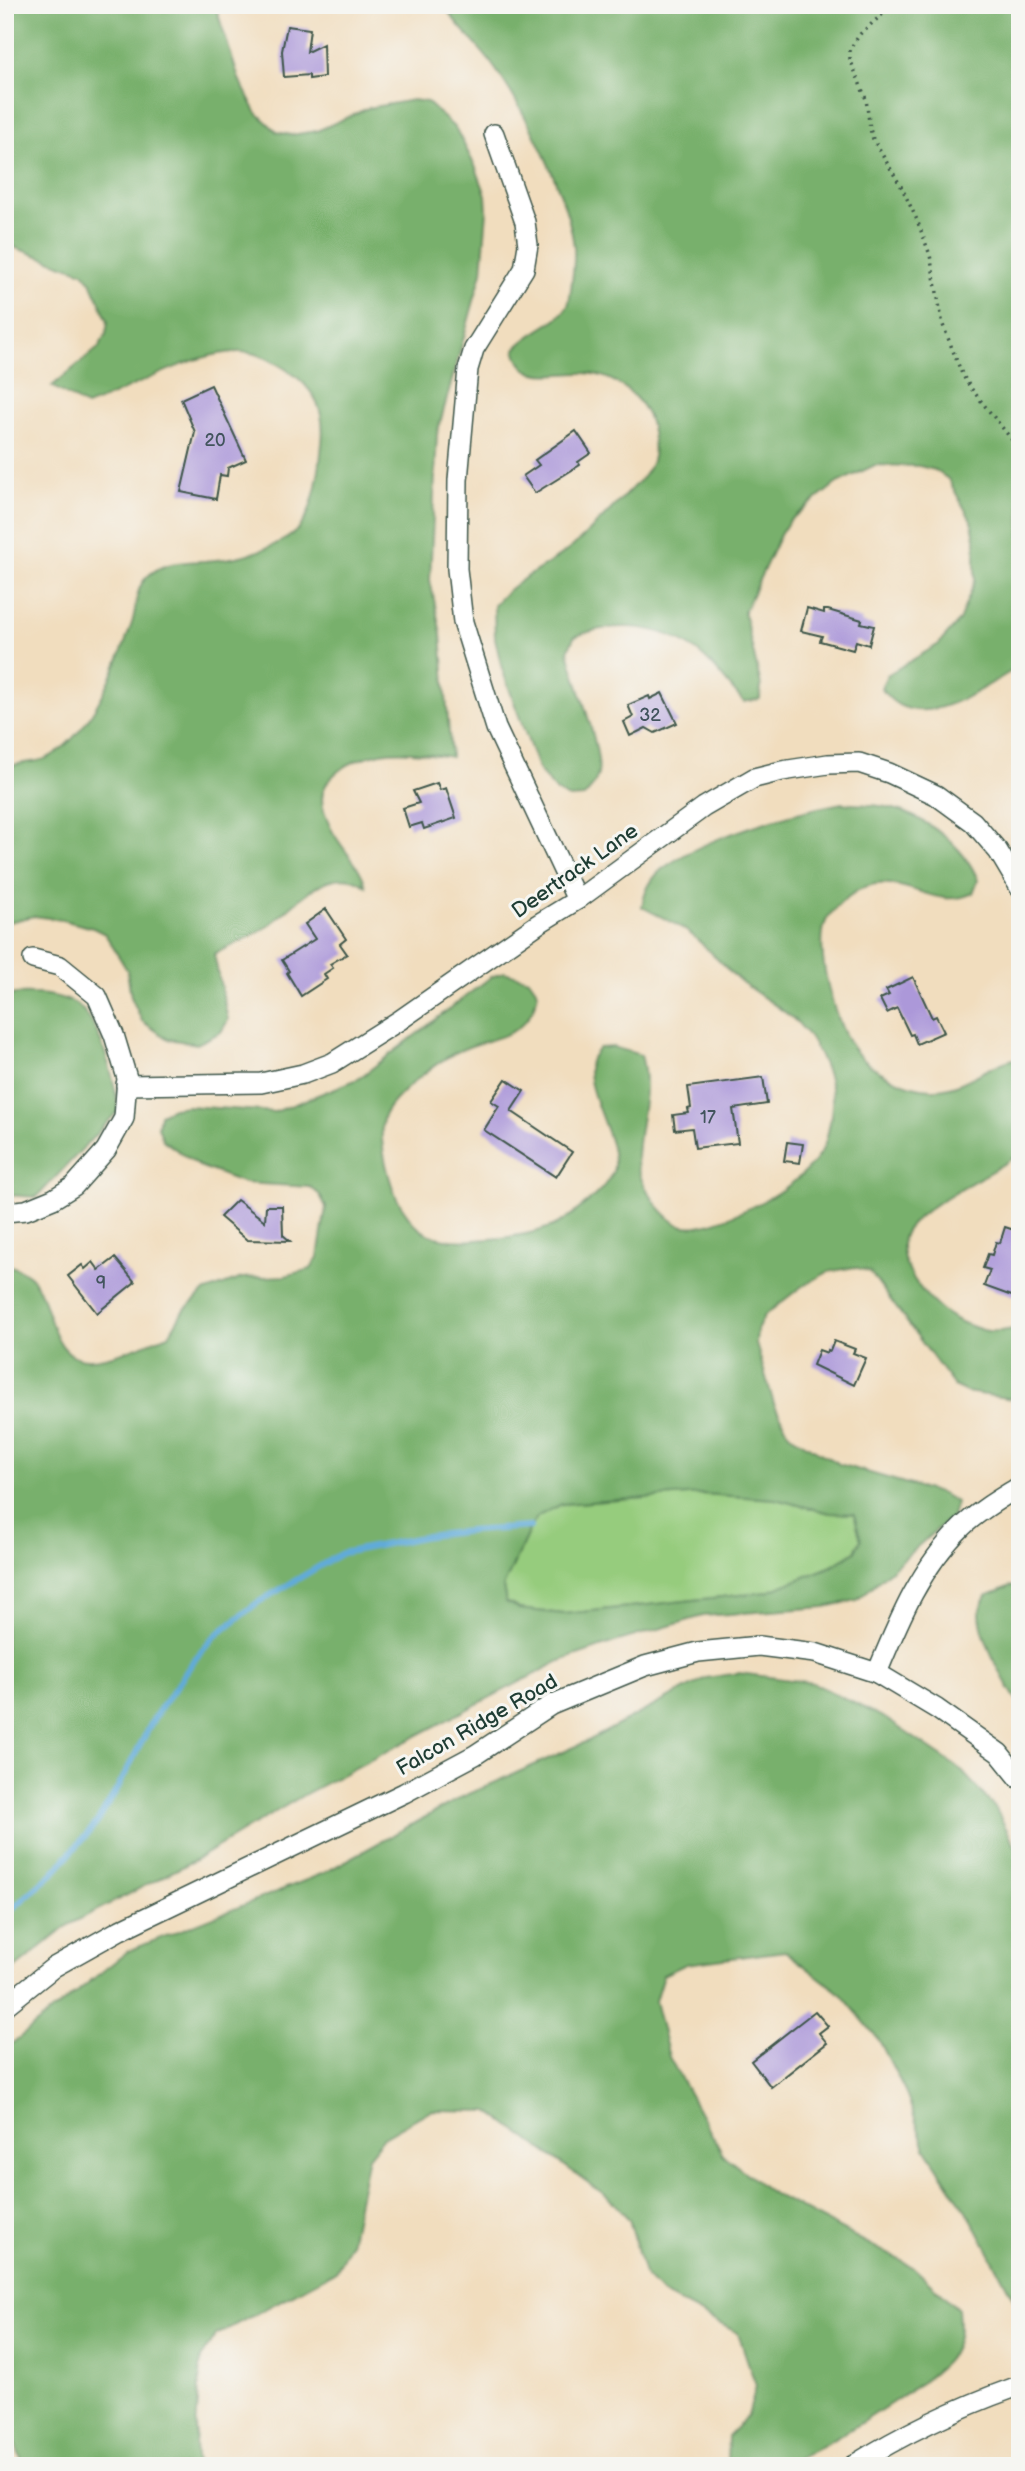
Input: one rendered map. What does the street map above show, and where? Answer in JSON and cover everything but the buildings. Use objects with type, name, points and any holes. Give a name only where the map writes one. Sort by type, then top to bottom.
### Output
[{"type":"street","points":[[494,134],[524,222],[528,245],[524,269],[474,349],[468,369],[458,480],[457,569],[463,622],[496,728],[577,900]]},
{"type":"street","name":"Deertrack Lane","points":[[126,1085],[261,1083],[303,1074],[332,1063],[577,900],[704,807],[754,778],[817,766],[859,763],[889,773],[936,795],[973,821],[998,851],[1020,888]]},
{"type":"street","points":[[5,1212],[26,1210],[53,1199],[74,1186],[106,1150],[124,1118],[127,1078],[114,1035],[97,996],[60,966],[33,959]]},
{"type":"street","points":[[877,1673],[902,1615],[937,1555],[963,1526],[1020,1486]]},
{"type":"street","name":"Falcon Ridge Road","points":[[5,2006],[54,1967],[120,1930],[404,1793],[475,1755],[551,1705],[645,1666],[698,1652],[759,1646],[815,1653],[877,1673],[937,1709],[999,1753],[1020,1779]]},
{"type":"street","points":[[852,2466],[877,2450],[968,2404],[1013,2388],[1020,2389]]},
{"type":"path","points":[[892,5],[860,34],[850,49],[850,59],[866,99],[873,139],[917,220],[930,255],[943,325],[962,374],[1020,450]]},
{"type":"green space","points":[[5,5],[215,5],[239,79],[256,112],[277,132],[291,135],[317,131],[368,108],[413,100],[427,102],[456,129],[486,195],[482,272],[437,434],[430,580],[441,634],[451,757],[407,752],[381,753],[348,765],[330,779],[324,788],[324,811],[334,833],[358,867],[366,886],[353,879],[339,878],[326,882],[301,898],[262,930],[214,954],[228,1020],[221,1032],[197,1044],[168,1039],[142,1021],[131,997],[127,970],[105,934],[62,920],[34,916],[5,923],[5,768],[46,759],[66,745],[79,731],[102,697],[111,678],[132,623],[142,582],[153,572],[170,564],[226,559],[258,551],[287,538],[302,525],[312,503],[318,477],[323,433],[321,415],[310,391],[297,377],[256,354],[237,352],[193,361],[86,406],[52,386],[99,347],[106,334],[108,321],[91,282],[83,272],[5,244]]},
{"type":"green space","points":[[444,5],[1020,5],[1020,666],[968,696],[930,710],[912,710],[895,703],[881,688],[887,675],[939,644],[959,621],[975,581],[975,537],[971,520],[948,479],[935,470],[919,466],[875,465],[837,483],[789,521],[780,535],[744,612],[761,685],[760,699],[744,702],[705,658],[676,638],[659,632],[642,628],[608,628],[574,637],[568,651],[592,732],[598,774],[595,784],[584,797],[569,798],[557,792],[539,771],[502,669],[495,638],[494,605],[512,587],[563,554],[600,521],[643,477],[650,466],[654,445],[644,409],[618,384],[607,378],[583,373],[535,373],[526,369],[518,359],[515,349],[558,317],[568,305],[574,257],[570,226],[554,178],[519,106],[488,59]]},
{"type":"green space","points":[[842,803],[876,805],[914,817],[941,833],[953,844],[972,867],[978,880],[973,893],[957,898],[941,898],[881,883],[865,887],[845,899],[828,918],[822,950],[834,1008],[848,1041],[871,1066],[890,1077],[921,1088],[943,1088],[954,1086],[997,1065],[1020,1058],[1020,1153],[920,1216],[903,1238],[902,1251],[913,1278],[922,1291],[953,1318],[988,1331],[1020,1328],[1020,1400],[966,1392],[954,1386],[870,1272],[855,1267],[828,1272],[801,1287],[765,1315],[757,1330],[756,1344],[774,1404],[790,1435],[839,1464],[942,1494],[956,1502],[952,1516],[857,1600],[825,1607],[703,1616],[560,1661],[307,1793],[195,1860],[70,1924],[5,1976],[5,1264],[20,1270],[33,1280],[59,1341],[66,1351],[77,1357],[90,1359],[119,1353],[169,1335],[183,1311],[204,1292],[242,1278],[285,1276],[311,1269],[318,1257],[326,1207],[320,1195],[310,1187],[244,1183],[199,1166],[163,1140],[158,1127],[160,1114],[173,1108],[188,1106],[275,1112],[358,1079],[491,977],[504,972],[529,979],[538,992],[527,1020],[509,1034],[459,1051],[440,1062],[406,1089],[384,1116],[382,1134],[389,1177],[405,1212],[422,1230],[438,1238],[466,1240],[495,1239],[535,1232],[557,1224],[596,1195],[609,1178],[614,1164],[609,1139],[590,1081],[590,1061],[599,1048],[613,1047],[641,1055],[645,1083],[637,1166],[656,1204],[670,1218],[680,1225],[705,1224],[721,1220],[769,1198],[800,1177],[824,1147],[830,1125],[832,1101],[831,1086],[824,1064],[798,1023],[743,983],[687,932],[642,907],[654,878],[679,858],[748,828]],"holes":[[[702,1494],[775,1499],[830,1513],[854,1514],[861,1540],[855,1551],[832,1566],[767,1592],[564,1614],[519,1609],[506,1602],[503,1587],[530,1528],[538,1516],[562,1504]]]},
{"type":"green space","points":[[15,994],[53,996],[74,1003],[83,1010],[105,1052],[118,1111],[37,1197],[5,1195],[5,997]]},
{"type":"green space","points":[[702,1494],[775,1499],[830,1513],[855,1514],[861,1540],[855,1551],[832,1566],[768,1592],[564,1614],[519,1609],[506,1602],[503,1587],[537,1516],[562,1504]]},
{"type":"green space","points":[[1011,1586],[1020,1586],[1020,1705],[989,1647],[980,1612],[986,1596]]},
{"type":"green space","points":[[739,1673],[813,1683],[885,1718],[960,1769],[996,1809],[1020,1855],[1020,2311],[972,2220],[925,2148],[906,2093],[879,2040],[842,1995],[785,1951],[686,1964],[663,1975],[655,2001],[669,2057],[723,2155],[770,2192],[913,2267],[958,2309],[958,2335],[952,2353],[920,2383],[897,2400],[800,2458],[771,2465],[727,2466],[728,2436],[748,2416],[756,2386],[738,2333],[663,2294],[644,2274],[629,2219],[608,2197],[489,2111],[431,2110],[384,2137],[368,2157],[350,2244],[336,2271],[216,2335],[201,2357],[195,2446],[197,2466],[24,2466],[5,2419],[5,2049],[128,1951],[324,1873],[460,1798],[588,1741],[706,1678]]},
{"type":"waterway","points":[[5,1915],[52,1874],[96,1824],[154,1718],[195,1659],[214,1637],[257,1603],[342,1553],[427,1536],[530,1527]]}]
